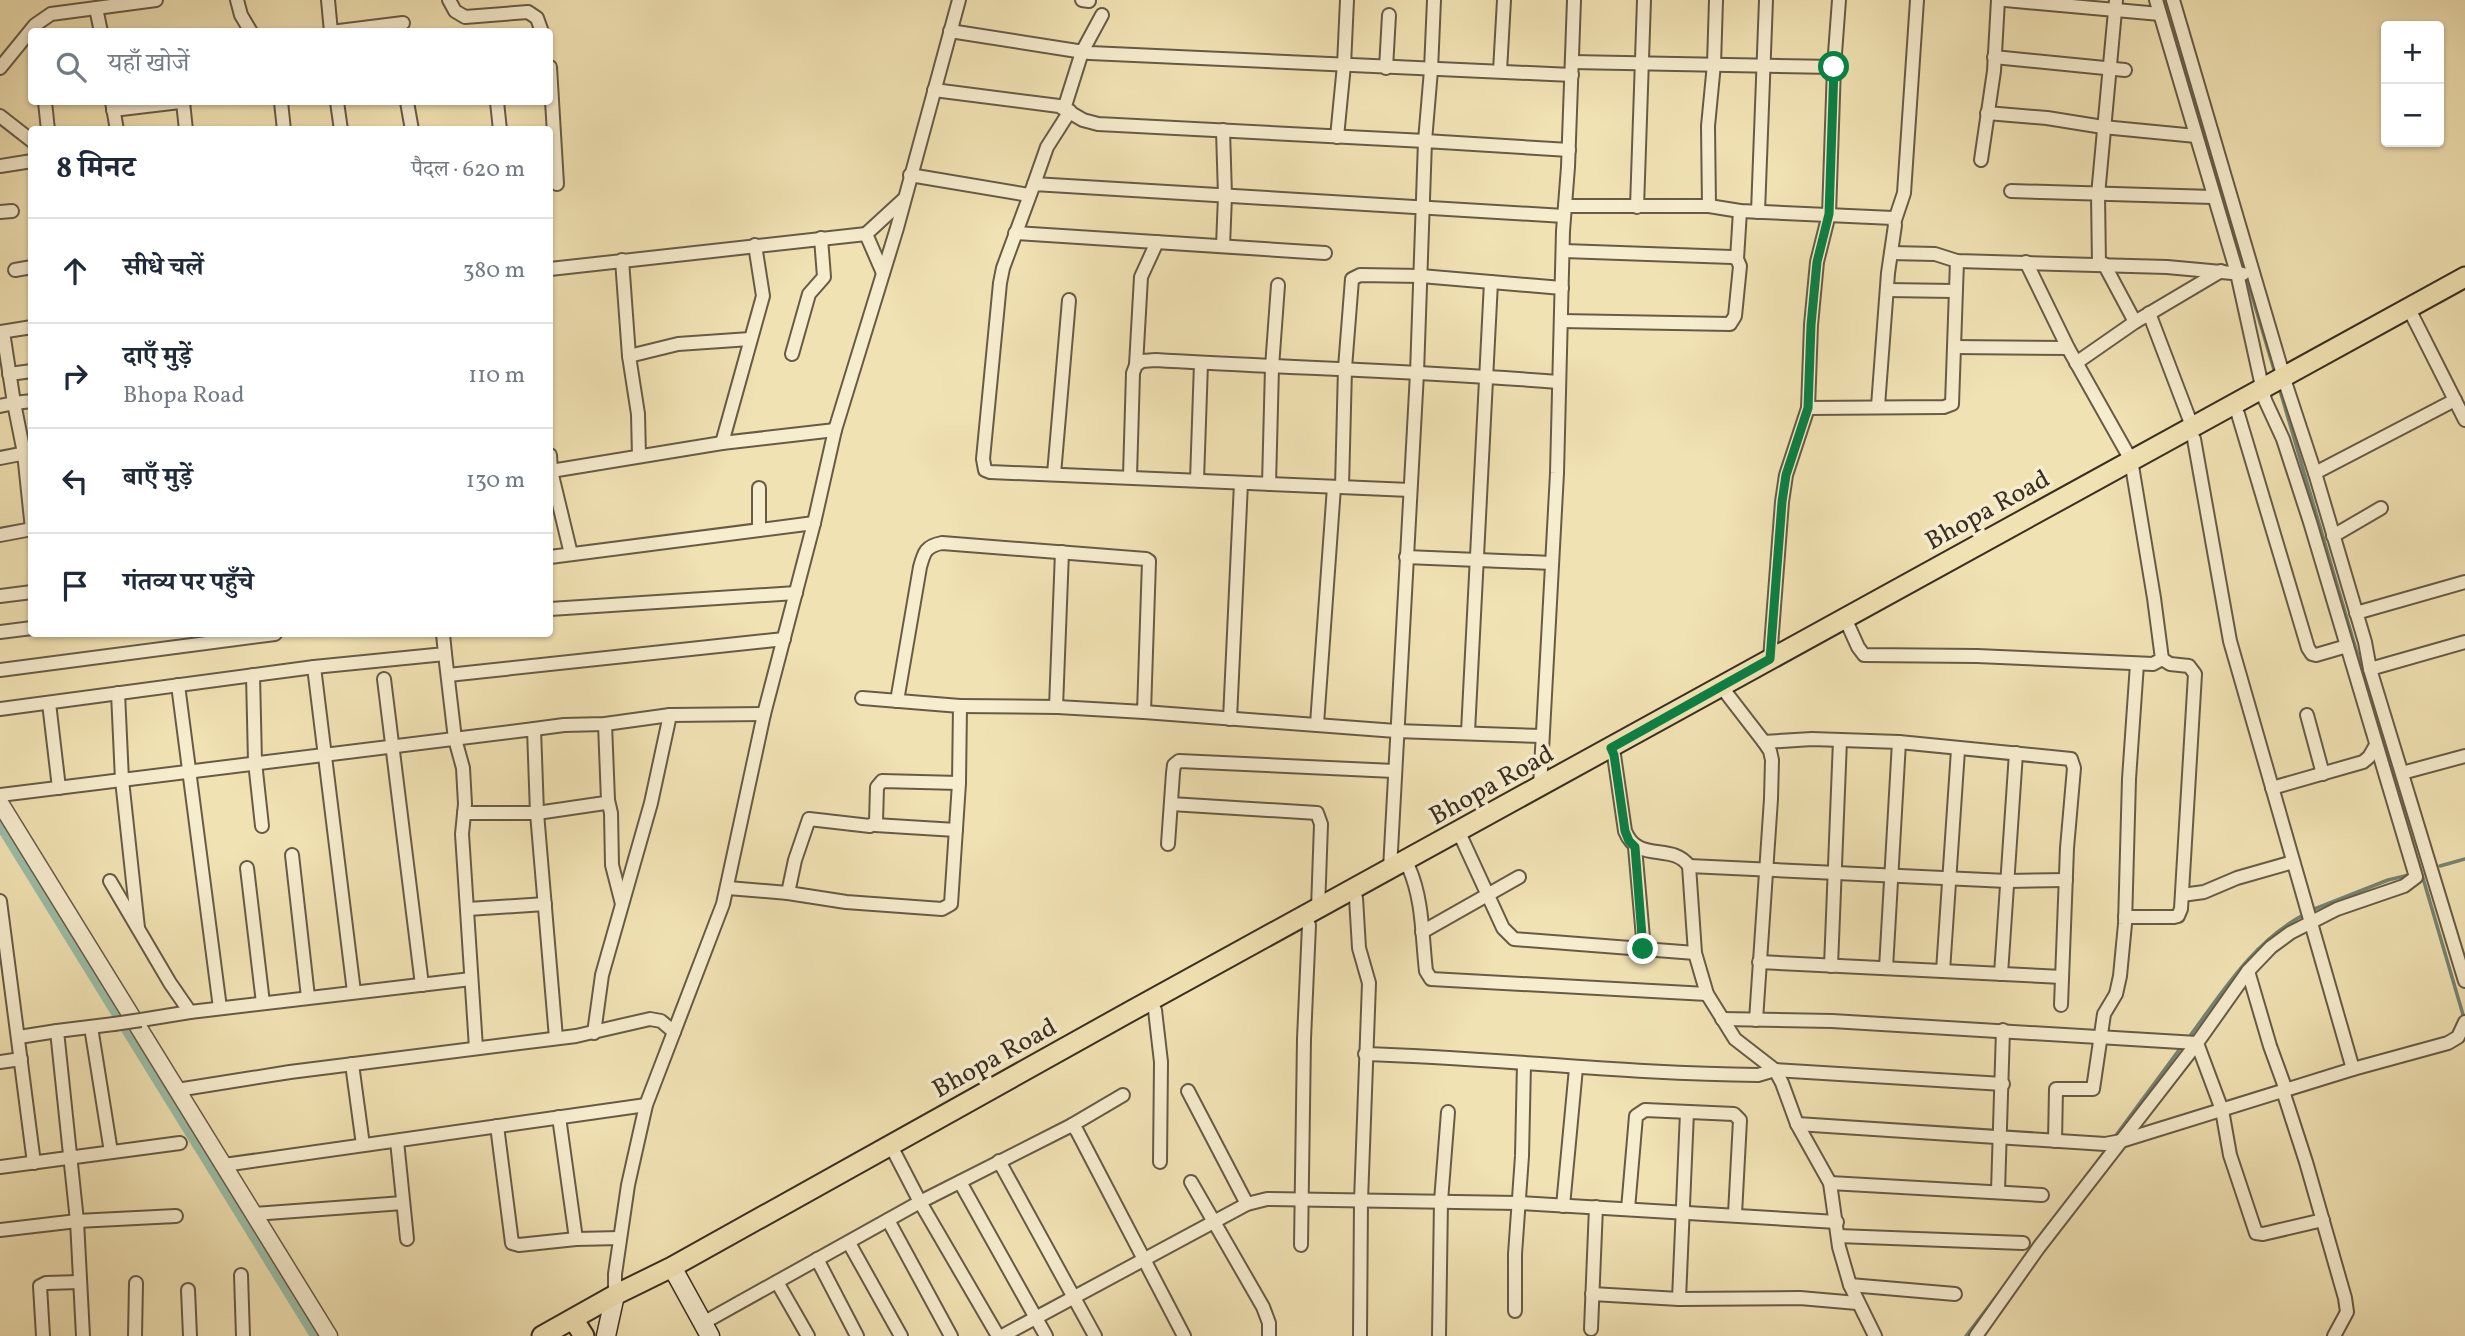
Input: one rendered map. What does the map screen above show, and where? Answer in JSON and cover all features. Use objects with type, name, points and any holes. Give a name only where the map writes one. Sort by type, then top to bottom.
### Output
[{"type":"main road","name":"Bhopa Road","points":[[2193,432],[2238,415],[2275,388],[2465,277]]},
{"type":"main road","name":"Bhopa Road","points":[[541,1336],[674,1270],[1313,917],[1540,787],[1727,694],[2193,432],[2465,289]]},
{"type":"main road","name":"Bhopa Road","points":[[892,1149],[1155,1010],[1313,917],[1356,898],[1399,869],[1462,839],[1770,659],[2132,466]]},
{"type":"main road","points":[[674,1270],[706,1329]]},
{"type":"main road","name":"Bhopa Road","points":[[558,1336],[581,1331],[614,1300]]},
{"type":"main road","points":[[606,1336],[614,1300]]},
{"type":"street","points":[[35,28],[43,18],[58,12],[156,0]]},
{"type":"street","points":[[237,0],[249,28]]},
{"type":"street","points":[[328,0],[331,28]]},
{"type":"street","points":[[449,0],[455,11],[465,17],[528,12],[537,18],[541,28]]},
{"type":"street","points":[[614,1300],[628,1185],[646,1105],[728,888],[764,714],[814,523],[835,430],[883,273],[959,0]]},
{"type":"street","points":[[1337,137],[1347,0]]},
{"type":"street","points":[[1434,0],[1425,141],[1417,373],[1394,771],[1399,869],[1415,886],[1426,971],[1431,979],[1707,994]]},
{"type":"street","points":[[1500,71],[1504,0]]},
{"type":"street","points":[[1540,787],[1557,473],[1560,321],[1574,0]]},
{"type":"street","points":[[1637,207],[1644,0]]},
{"type":"street","points":[[1709,206],[1708,125],[1716,0]]},
{"type":"street","points":[[1758,212],[1766,0]]},
{"type":"street","points":[[1770,659],[1784,489],[1808,408],[1816,275],[1829,214],[1839,0]]},
{"type":"street","points":[[1878,407],[1891,253],[1895,220],[1902,201],[1905,179],[1917,0]]},
{"type":"street","points":[[1980,160],[1994,57],[1998,0]]},
{"type":"street","points":[[2006,0],[2115,6],[2160,15]]},
{"type":"street","points":[[2156,0],[2213,197],[2246,274],[2253,341],[2315,473],[2370,668],[2465,981]]},
{"type":"street","points":[[1976,1336],[2114,1142],[2248,971],[2308,914],[2337,909],[2404,886],[2416,877],[2283,439],[2275,388],[2173,0]]},
{"type":"street","points":[[2115,6],[2098,195],[2101,264],[2135,322]]},
{"type":"street","points":[[96,8],[100,28]]},
{"type":"street","points":[[1102,15],[1083,52],[1067,110],[1048,146],[1003,268],[983,465],[990,472],[1410,490]]},
{"type":"street","points":[[1386,68],[1389,15]]},
{"type":"street","points":[[363,28],[403,23]]},
{"type":"street","points":[[950,31],[1083,52],[1431,70],[1500,71],[1643,63],[1834,67]]},
{"type":"street","points":[[0,68],[28,36]]},
{"type":"street","points":[[1994,57],[2125,70]]},
{"type":"street","points":[[934,90],[1045,103],[1098,124],[1569,150]]},
{"type":"street","points":[[45,105],[48,126]]},
{"type":"street","points":[[182,105],[185,126]]},
{"type":"street","points":[[281,105],[284,126]]},
{"type":"street","points":[[338,105],[341,126]]},
{"type":"street","points":[[408,105],[411,126]]},
{"type":"street","points":[[497,105],[500,126]]},
{"type":"street","points":[[552,105],[557,184]]},
{"type":"street","points":[[113,106],[116,126]]},
{"type":"street","points":[[1987,113],[2196,136]]},
{"type":"street","points":[[0,116],[28,138]]},
{"type":"street","points":[[1223,130],[1226,196],[1223,246]]},
{"type":"street","points":[[0,166],[28,162]]},
{"type":"street","points":[[910,175],[1032,189],[1226,196],[1424,209],[1564,211],[1709,206],[1758,212],[1889,216],[1895,220]]},
{"type":"street","points":[[2011,191],[2213,197]]},
{"type":"street","points":[[553,269],[866,233],[903,200]]},
{"type":"street","points":[[1560,321],[1730,324],[1735,316],[1740,266],[1737,259],[1740,211]]},
{"type":"street","points":[[866,233],[883,273]]},
{"type":"street","points":[[1015,233],[1325,253]]},
{"type":"street","points":[[792,354],[809,294],[824,277],[821,238]]},
{"type":"street","points":[[1130,476],[1133,373],[1136,365],[1141,277],[1157,242]]},
{"type":"street","points":[[722,443],[763,292],[755,245]]},
{"type":"street","points":[[1564,251],[1737,259]]},
{"type":"street","points":[[1891,253],[1935,254],[1957,261],[2101,264],[2246,274]]},
{"type":"street","points":[[622,260],[629,356],[638,414],[639,456]]},
{"type":"street","points":[[1808,408],[1950,406],[1953,401],[1954,291],[1957,261]]},
{"type":"street","points":[[2026,262],[2068,348],[2132,466],[2162,659]]},
{"type":"street","points":[[15,270],[28,268]]},
{"type":"street","points":[[2076,363],[2149,313],[2221,271]]},
{"type":"street","points":[[1317,724],[1338,487],[1352,279],[1360,275],[1421,276],[1562,288]]},
{"type":"street","points":[[1468,732],[1491,282]]},
{"type":"street","points":[[1269,484],[1272,368],[1278,285]]},
{"type":"street","points":[[1887,289],[1954,291]]},
{"type":"street","points":[[1054,474],[1069,300]]},
{"type":"street","points":[[2149,313],[2193,432],[2230,642],[2353,1069]]},
{"type":"street","points":[[2413,317],[2465,420]]},
{"type":"street","points":[[0,458],[28,453],[14,403],[2,332],[28,328]]},
{"type":"street","points":[[629,356],[678,344],[750,339]]},
{"type":"street","points":[[1954,347],[2068,348]]},
{"type":"street","points":[[1136,365],[1142,361],[1156,360],[1272,368],[1345,368],[1558,382]]},
{"type":"street","points":[[1198,480],[1201,363]]},
{"type":"street","points":[[9,374],[28,372]]},
{"type":"street","points":[[2315,473],[2455,400]]},
{"type":"street","points":[[0,406],[28,401]]},
{"type":"street","points":[[2238,415],[2308,648],[2316,655],[2347,646]]},
{"type":"street","points":[[553,471],[722,443],[835,430]]},
{"type":"street","points":[[553,479],[571,554]]},
{"type":"street","points":[[1230,719],[1241,482]]},
{"type":"street","points":[[759,488],[759,530]]},
{"type":"street","points":[[2333,536],[2381,508]]},
{"type":"street","points":[[553,557],[814,523]]},
{"type":"street","points":[[0,535],[28,530]]},
{"type":"street","points":[[897,701],[923,552],[928,547],[942,543],[1149,561],[1144,712]]},
{"type":"street","points":[[1056,707],[1062,552]]},
{"type":"street","points":[[1406,557],[1552,563]]},
{"type":"street","points":[[2356,613],[2465,582]]},
{"type":"street","points":[[0,596],[28,592]]},
{"type":"street","points":[[553,609],[796,593]]},
{"type":"street","points":[[1849,627],[1864,655],[1977,656],[2137,664],[2153,664],[2162,659]]},
{"type":"street","points":[[0,632],[28,628]]},
{"type":"street","points":[[0,670],[252,637]]},
{"type":"street","points":[[443,637],[454,739],[463,768],[465,797],[462,834],[476,1048]]},
{"type":"street","points":[[448,675],[783,639]]},
{"type":"street","points":[[2370,668],[2465,642]]},
{"type":"street","points":[[0,709],[314,667],[445,654]]},
{"type":"street","points":[[2125,917],[2178,916],[2182,895],[2195,674],[2189,667],[2170,664],[2162,659]]},
{"type":"street","points":[[2054,1141],[2056,1089],[2093,1089],[2105,1010],[2113,1000],[2118,985],[2125,917],[2129,779],[2137,664]]},
{"type":"street","points":[[314,667],[354,992]]},
{"type":"street","points":[[253,675],[255,762],[262,826]]},
{"type":"street","points":[[384,679],[422,985]]},
{"type":"street","points":[[178,685],[220,1008]]},
{"type":"street","points":[[118,694],[122,780],[138,928]]},
{"type":"street","points":[[1727,694],[1770,751],[1772,760],[1756,1020]]},
{"type":"street","points":[[862,698],[960,706],[1056,707],[1144,712],[1396,731],[1542,736]]},
{"type":"street","points":[[49,703],[59,788]]},
{"type":"street","points":[[728,888],[788,892],[846,902],[942,909],[948,907],[952,900],[960,783],[960,706]]},
{"type":"street","points":[[0,795],[564,725],[605,724],[670,715],[764,714]]},
{"type":"street","points":[[594,1033],[599,986],[651,803],[670,715]]},
{"type":"street","points":[[2307,715],[2323,774]]},
{"type":"street","points":[[605,724],[613,872],[622,905]]},
{"type":"street","points":[[534,729],[537,813],[556,1038]]},
{"type":"street","points":[[1764,743],[1812,739],[1899,742],[1958,750],[2067,758],[2073,763],[2061,1005]]},
{"type":"street","points":[[1831,966],[1840,740]]},
{"type":"street","points":[[1886,968],[1899,742]]},
{"type":"street","points":[[2272,788],[2363,762],[2376,745]]},
{"type":"street","points":[[1943,971],[1958,750]]},
{"type":"street","points":[[1612,751],[1629,841],[1635,847],[1680,857],[1689,866],[1695,953],[1707,994],[1743,1047],[1775,1070],[1782,1083],[1797,1124],[1830,1183],[1839,1247],[1850,1285],[1875,1336]]},
{"type":"street","points":[[2001,974],[2016,753]]},
{"type":"street","points":[[2402,773],[2465,756]]},
{"type":"street","points":[[1168,844],[1172,772],[1179,761],[1394,771]]},
{"type":"street","points":[[875,825],[877,787],[882,781],[960,783]]},
{"type":"street","points":[[464,813],[537,813],[581,808],[608,800]]},
{"type":"street","points":[[0,803],[254,1214],[323,1334]]},
{"type":"street","points":[[1171,804],[1317,813],[1321,824],[1304,1039],[1301,1245]]},
{"type":"street","points":[[788,892],[809,819],[870,826],[956,830]]},
{"type":"street","points":[[1462,839],[1503,928],[1514,939],[1695,953]]},
{"type":"street","points":[[1635,847],[1643,949]]},
{"type":"street","points":[[292,855],[308,997]]},
{"type":"street","points":[[2182,895],[2204,892],[2237,878],[2293,862]]},
{"type":"street","points":[[1689,866],[2007,881],[2066,880]]},
{"type":"street","points":[[247,868],[263,1003]]},
{"type":"street","points":[[1422,932],[1519,877]]},
{"type":"street","points":[[110,881],[190,1012]]},
{"type":"street","points":[[1356,898],[1359,948],[1369,983],[1361,1201],[1360,1336]]},
{"type":"street","points":[[0,901],[34,1163]]},
{"type":"street","points":[[468,909],[545,904]]},
{"type":"street","points":[[1759,962],[2062,977]]},
{"type":"street","points":[[2248,971],[2347,1306],[2344,1320],[2334,1336]]},
{"type":"street","points":[[19,1037],[220,1008],[471,979]]},
{"type":"street","points":[[1155,1010],[1161,1062],[1160,1162]]},
{"type":"street","points":[[177,1090],[594,1033],[650,1019],[661,1021],[674,1032]]},
{"type":"street","points":[[1722,1019],[1832,1021],[2190,1043]]},
{"type":"street","points":[[1797,1124],[2000,1138],[2114,1142],[2448,1042],[2458,1037],[2465,1022]]},
{"type":"street","points":[[91,1027],[111,1152]]},
{"type":"street","points":[[1997,1191],[2003,1030]]},
{"type":"street","points":[[57,1031],[77,1221],[83,1336]]},
{"type":"street","points":[[2190,1043],[2222,1110],[2230,1155],[2256,1233],[2263,1234],[2323,1220]]},
{"type":"street","points":[[1365,1054],[1471,1058],[1576,1068],[1758,1075],[1775,1070],[2003,1084]]},
{"type":"street","points":[[0,1062],[21,1059]]},
{"type":"street","points":[[1515,1311],[1524,1063]]},
{"type":"street","points":[[352,1065],[363,1145]]},
{"type":"street","points":[[1563,1206],[1576,1068]]},
{"type":"street","points":[[1188,1091],[1247,1204]]},
{"type":"street","points":[[706,1329],[817,1259],[920,1202],[1072,1125],[1123,1095]]},
{"type":"street","points":[[224,1165],[646,1105]]},
{"type":"street","points":[[1628,1209],[1636,1116],[1645,1110],[1734,1114],[1739,1117],[1735,1214]]},
{"type":"street","points":[[1439,1336],[1441,1202],[1448,1112]]},
{"type":"street","points":[[1679,1299],[1687,1112]]},
{"type":"street","points":[[559,1117],[576,1239]]},
{"type":"street","points":[[1072,1125],[1184,1336]]},
{"type":"street","points":[[497,1126],[512,1243],[519,1245],[620,1238]]},
{"type":"street","points":[[397,1141],[407,1239]]},
{"type":"street","points":[[0,1167],[180,1143]]},
{"type":"street","points":[[892,1149],[920,1202],[1000,1336],[1247,1204],[1267,1199],[1518,1203],[1837,1222]]},
{"type":"street","points":[[999,1161],[1096,1336]]},
{"type":"street","points":[[960,1182],[1046,1336]]},
{"type":"street","points":[[1191,1182],[1263,1307],[1269,1323],[1269,1336]]},
{"type":"street","points":[[1830,1183],[2042,1195]]},
{"type":"street","points":[[254,1214],[403,1203]]},
{"type":"street","points":[[1591,1329],[1596,1208]]},
{"type":"street","points":[[0,1230],[77,1221],[176,1216]]},
{"type":"street","points":[[888,1220],[951,1336]]},
{"type":"street","points":[[1839,1236],[2023,1243]]},
{"type":"street","points":[[849,1243],[901,1336]]},
{"type":"street","points":[[817,1259],[857,1336]]},
{"type":"street","points":[[241,1275],[243,1336]]},
{"type":"street","points":[[43,1336],[40,1286],[46,1283],[80,1282]]},
{"type":"street","points":[[777,1282],[808,1336]]},
{"type":"street","points":[[135,1336],[136,1283]]},
{"type":"street","points":[[1850,1285],[1955,1294]]},
{"type":"street","points":[[188,1290],[190,1336]]},
{"type":"street","points":[[1592,1294],[1679,1299],[1800,1298],[1857,1303]]},
{"type":"waterway","points":[[2164,0],[2275,373]]},
{"type":"waterway","points":[[2279,387],[2464,1018]]},
{"type":"waterway","points":[[0,825],[315,1336]]},
{"type":"waterway","points":[[2440,866],[2465,859]]},
{"type":"waterway","points":[[2312,910],[2388,880],[2413,874]]},
{"type":"waterway","points":[[2187,1040],[2239,970],[2269,939],[2305,914]]},
{"type":"waterway","points":[[2114,1138],[2182,1046]]},
{"type":"waterway","points":[[2092,1169],[2108,1147]]},
{"type":"waterway","points":[[1966,1336],[2005,1285]]},
{"type":"route","points":[[1643,949],[1635,847],[1625,831],[1611,748],[1770,659],[1782,502],[1786,475],[1808,408],[1811,325],[1817,262],[1829,214],[1834,67]]}]
